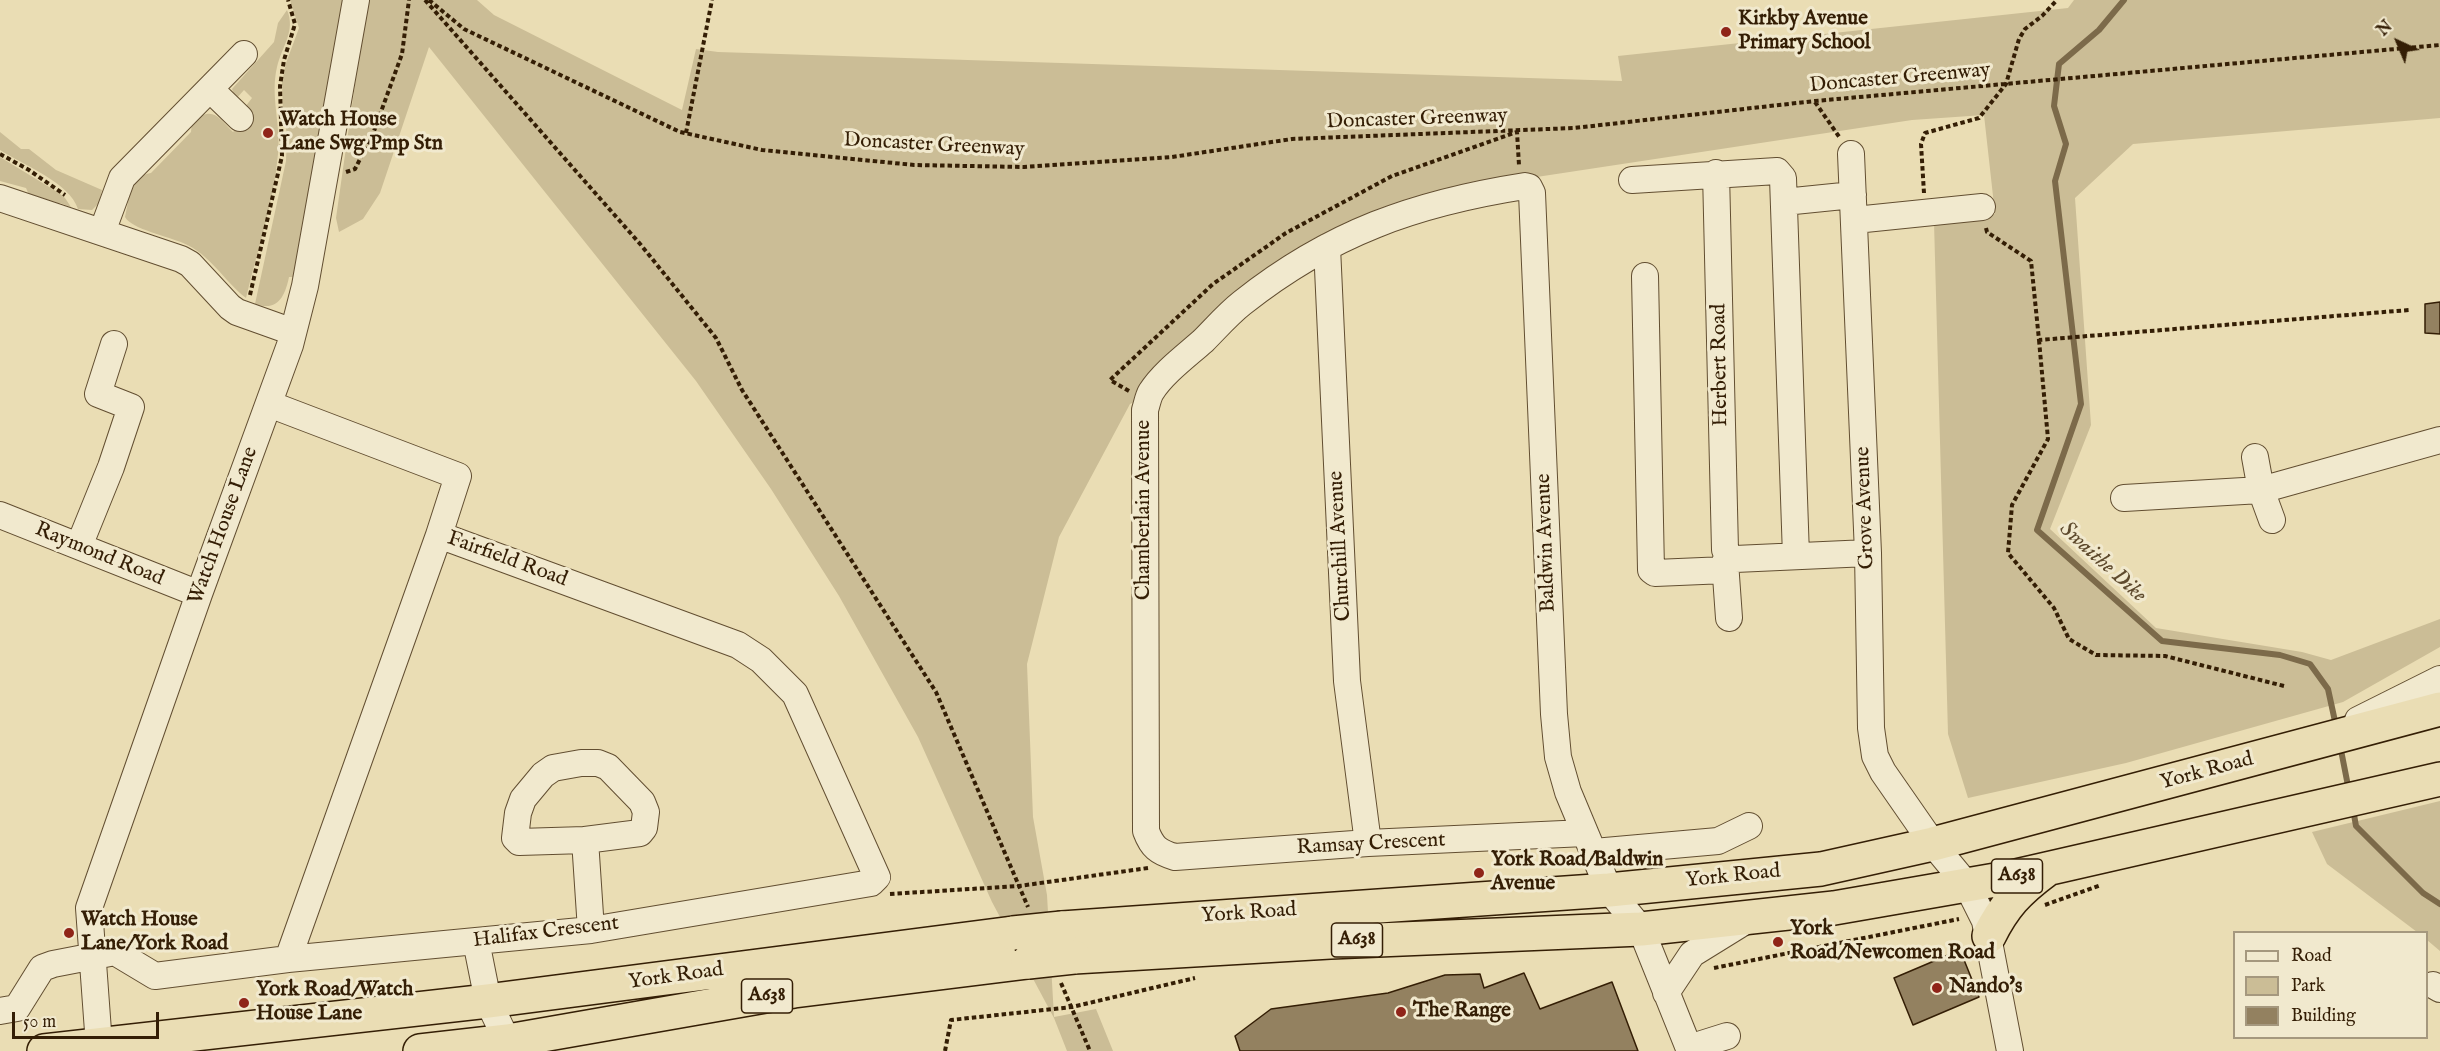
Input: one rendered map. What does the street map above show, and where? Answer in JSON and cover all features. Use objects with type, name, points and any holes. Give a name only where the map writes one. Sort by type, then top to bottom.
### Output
[{"type":"highway","name":"York Road","points":[[44,1051],[99,1048],[488,1002],[1048,943],[1821,868],[1933,844],[2440,710]]},
{"type":"highway","name":"York Road","points":[[420,1051],[510,1046],[794,991],[1028,962],[1048,943],[1330,942],[1641,929],[1834,908],[1967,885],[2048,868],[2435,780]]},
{"type":"highway","points":[[1989,936],[2001,911],[2012,898],[2048,868]]},
{"type":"street","name":"Watch House Lane","points":[[99,1048],[90,908],[293,332],[305,286],[356,0]]},
{"type":"street","points":[[102,232],[122,178],[243,54]]},
{"type":"street","points":[[210,89],[240,118]]},
{"type":"street","name":"Grove Avenue","points":[[1851,154],[1868,553],[1871,728],[1875,756],[1883,772],[1933,844],[1967,885],[1985,921],[2010,1051]]},
{"type":"street","points":[[1632,180],[1777,171],[1783,178],[1796,556]]},
{"type":"street","name":"Herbert Road","points":[[1716,173],[1725,550],[1729,618]]},
{"type":"street","name":"Chamberlain Avenue","points":[[1166,854],[1151,843],[1146,831],[1145,410],[1151,393],[1162,379],[1241,304],[1285,272],[1327,247],[1366,227],[1404,212],[1459,197],[1525,187]]},
{"type":"street","name":"Baldwin Avenue","points":[[1525,187],[1532,193],[1554,714],[1558,757],[1568,792],[1610,890],[1641,929],[1689,1049]]},
{"type":"street","points":[[0,198],[181,259],[190,264],[217,295],[237,312],[293,332]]},
{"type":"street","points":[[1784,202],[1925,213],[1982,207]]},
{"type":"street","name":"Churchill Avenue","points":[[1327,247],[1347,681],[1368,843]]},
{"type":"street","points":[[1645,276],[1650,570],[1655,573],[1727,563],[1734,559],[1868,553]]},
{"type":"street","points":[[79,546],[111,467],[131,407],[98,394],[114,344]]},
{"type":"street","points":[[269,404],[458,476],[439,535]]},
{"type":"street","points":[[2124,498],[2261,490],[2440,440]]},
{"type":"street","points":[[2255,457],[2261,490],[2272,520]]},
{"type":"street","name":"Raymond Road","points":[[0,515],[199,594]]},
{"type":"street","name":"Fairfield Road","points":[[288,959],[439,535],[738,645],[761,660],[795,694],[876,871],[877,878]]},
{"type":"street","points":[[2306,746],[2440,679]]},
{"type":"street","points":[[598,763],[608,767],[642,802],[646,812],[644,828],[640,833],[585,840],[519,842],[515,838],[518,813],[523,799],[543,775],[553,768],[598,763]]},
{"type":"street","name":"Ramsay Crescent","points":[[1166,854],[1368,843],[1718,841],[1749,826]]},
{"type":"street","points":[[585,840],[591,930]]},
{"type":"street","name":"Halifax Crescent","points":[[0,1011],[17,1008],[42,968],[115,952],[155,976],[288,959],[591,930],[871,883],[877,878]]},
{"type":"street","points":[[1666,993],[1692,954],[1752,917]]},
{"type":"street","points":[[476,941],[488,1002],[510,1046]]},
{"type":"street","points":[[1689,1049],[1727,1036]]},
{"type":"path","points":[[248,304],[282,156],[280,86],[284,60],[295,24],[288,0]]},
{"type":"path","points":[[324,180],[355,169],[374,131],[402,54],[409,0]]},
{"type":"path","points":[[425,0],[641,245],[716,338],[742,390],[936,692],[1019,886],[1048,943],[1090,1051]]},
{"type":"path","name":"Doncaster Greenway","points":[[429,0],[464,29],[617,103],[686,133],[762,150],[914,165],[1024,167],[1172,157],[1292,140],[1574,128],[1815,101],[2440,45]]},
{"type":"path","points":[[686,133],[711,0]]},
{"type":"path","points":[[1925,213],[1921,144],[1925,133],[1979,118],[2006,84],[2019,39],[2025,28],[2042,16],[2057,0]]},
{"type":"path","points":[[1815,101],[1851,154]]},
{"type":"path","points":[[1517,132],[1525,187]]},
{"type":"path","points":[[0,154],[29,170],[69,198]]},
{"type":"path","points":[[1982,207],[1987,232],[2031,261],[2048,439],[2012,505],[2008,553],[2054,608],[2069,639],[2096,655],[2165,656],[2284,686]]},
{"type":"path","points":[[2039,340],[2409,310]]},
{"type":"path","points":[[877,878],[890,894],[1019,886],[1166,866],[1166,854]]},
{"type":"path","points":[[945,1051],[951,1020],[1072,1007]]},
{"type":"green space","points":[[290,0],[346,0],[295,270],[293,277],[289,277],[279,301],[263,306],[255,304],[286,161],[287,134],[283,115],[282,82],[286,63],[299,28]]},
{"type":"green space","points":[[367,0],[477,0],[494,15],[682,110],[696,49],[718,52],[1622,81],[1618,56],[2068,8],[2074,0],[2440,0],[2440,118],[2133,144],[2075,198],[2091,425],[2050,529],[2156,628],[2302,652],[2331,660],[2440,619],[2440,647],[2343,702],[2126,763],[1968,798],[1948,734],[1934,222],[1995,214],[1984,115],[1912,120],[1530,178],[1327,247],[1151,393],[1130,404],[1059,537],[1027,664],[1033,817],[1047,895],[1054,1017],[1096,1009],[1113,1051],[1067,1051],[1054,1018],[992,902],[918,737],[839,596],[771,489],[696,381],[429,47],[380,193],[363,219],[339,232],[336,218]]},
{"type":"green space","points":[[287,10],[289,32],[275,78],[279,143],[276,172],[246,298],[193,248],[143,229],[125,217],[129,196],[135,184],[144,175],[151,173],[191,132],[192,122],[205,114],[215,115],[233,132],[251,113],[245,107],[252,98],[244,90],[236,99],[232,89],[274,42],[278,23]]},
{"type":"green space","points":[[0,132],[21,149],[29,149],[56,170],[102,190],[99,203],[92,210],[78,209],[66,191],[56,183],[0,150]]},
{"type":"green space","points":[[0,157],[59,193],[71,207],[60,203],[58,207],[30,197],[26,188],[0,181]]},
{"type":"green space","points":[[2440,801],[2440,951],[2428,941],[2428,931],[2416,931],[2327,864],[2312,832]]},
{"type":"building","points":[[2440,302],[2440,334],[2425,333],[2425,304]]},
{"type":"building","name":"Nando's","points":[[1960,950],[1979,997],[1913,1025],[1894,978]]},
{"type":"building","name":"The Range","points":[[1524,973],[1540,1009],[1612,982],[1638,1051],[1240,1051],[1235,1036],[1271,1009],[1388,993],[1445,975],[1480,974],[1484,988]]},
{"type":"waterway","name":"Swaithe Dike","points":[[2124,0],[2099,30],[2059,64],[2054,106],[2066,144],[2055,181],[2081,404],[2037,530],[2162,641],[2280,655],[2310,664],[2328,689],[2336,726]]},
{"type":"waterway","name":"Swaithe Dike","points":[[2340,745],[2349,791]]},
{"type":"waterway","name":"Swaithe Dike","points":[[2353,809],[2356,826],[2423,893],[2440,904]]},
{"type":"place","name":"Kirkby Avenue Primary School","points":[[1726,32]]},
{"type":"place","name":"Watch House Lane Swg Pmp Stn","points":[[268,133]]},
{"type":"place","name":"York Road/Baldwin Avenue","points":[[1479,873]]},
{"type":"place","name":"Watch House Lane/York Road","points":[[69,933]]},
{"type":"place","name":"York Road/Newcomen Road","points":[[1778,942]]},
{"type":"place","name":"Nando's","points":[[1937,988]]},
{"type":"place","name":"York Road/Watch House Lane","points":[[244,1003]]},
{"type":"place","name":"The Range","points":[[1401,1012]]}]
